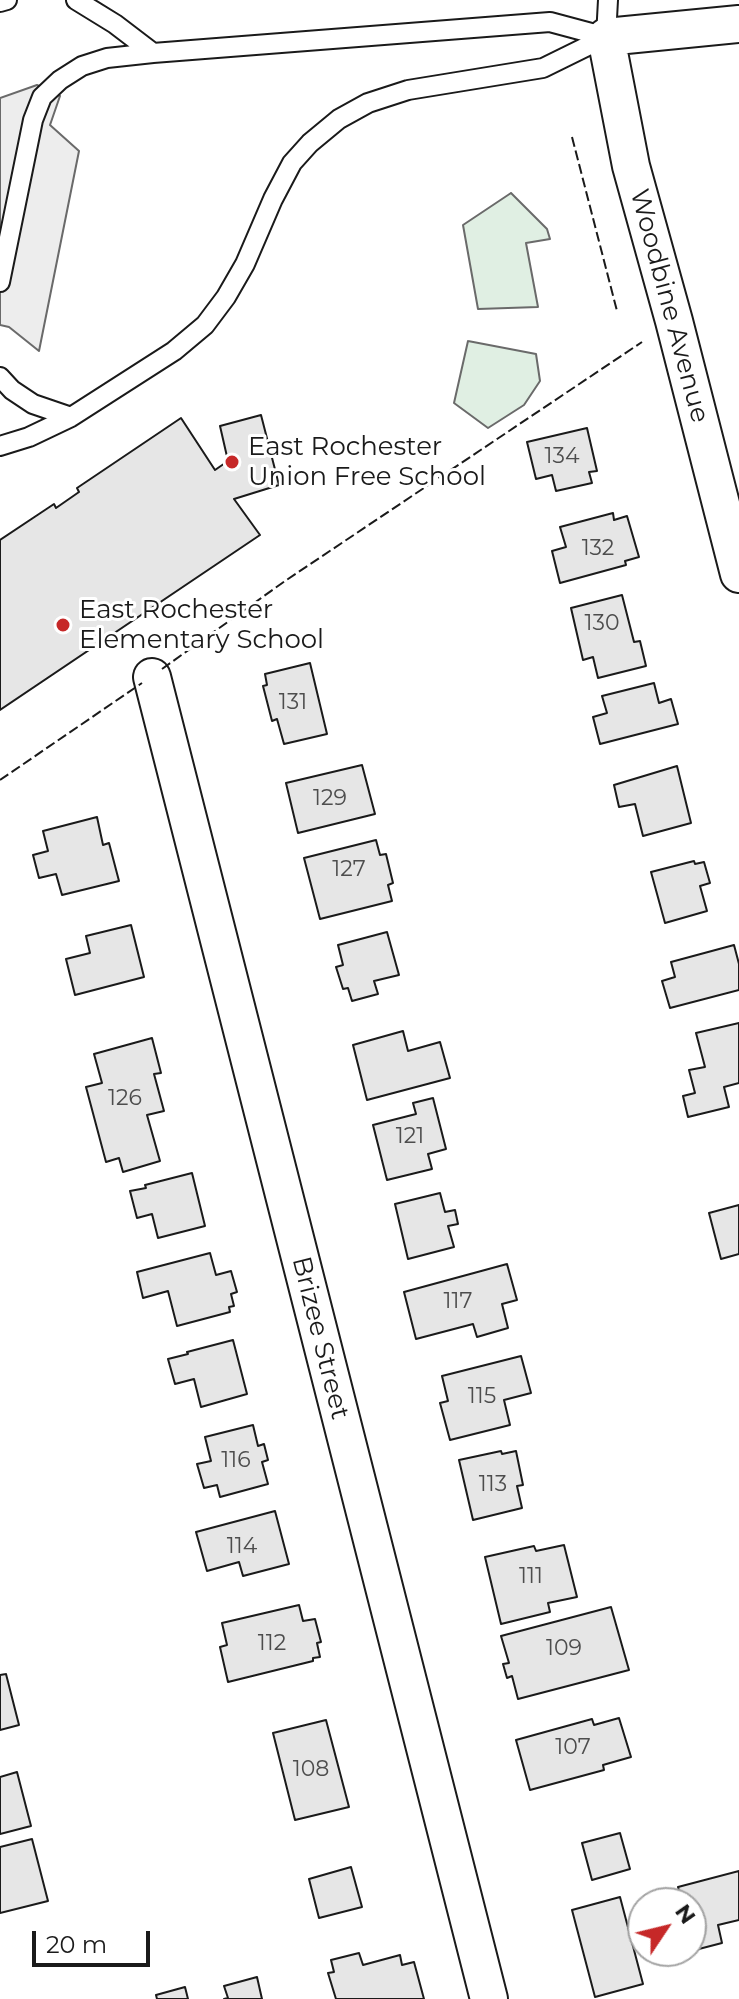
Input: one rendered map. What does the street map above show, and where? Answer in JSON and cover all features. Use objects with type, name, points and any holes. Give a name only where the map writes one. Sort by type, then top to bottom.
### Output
[{"type":"street","points":[[606,37],[739,24]]},
{"type":"street","name":"Woodbine Avenue","points":[[606,37],[631,166],[739,574]]},
{"type":"street","name":"Brizee Street","points":[[152,677],[489,1999]]},
{"type":"lane","points":[[0,2],[7,0]]},
{"type":"lane","points":[[76,0],[153,53]]},
{"type":"lane","points":[[606,37],[608,0]]},
{"type":"lane","points":[[0,282],[33,120],[42,97],[60,80],[82,66],[107,58],[153,53],[550,22],[606,37]]},
{"type":"lane","points":[[0,446],[29,437],[71,417],[174,351],[205,325],[245,264],[292,163],[339,119],[368,103],[408,90],[543,68],[606,37]]},
{"type":"lane","points":[[0,377],[12,390],[33,404],[71,417]]},
{"type":"green space","points":[[511,193],[547,229],[550,239],[526,243],[538,307],[478,309],[463,225]]},
{"type":"green space","points":[[468,341],[536,354],[540,381],[524,405],[488,428],[454,403]]},
{"type":"shaded area","points":[[37,85],[60,96],[50,125],[79,151],[39,351],[9,327],[0,325],[0,98]]},
{"type":"building","name":"East Rochester Elementary School","points":[[261,415],[279,485],[234,499],[260,535],[0,710],[0,540],[54,504],[56,508],[79,492],[77,488],[181,418],[215,470],[228,461],[220,426]]},
{"type":"building","points":[[587,428],[597,471],[589,472],[592,483],[556,491],[552,475],[536,479],[527,442]]},
{"type":"building","points":[[613,513],[614,520],[627,516],[639,557],[625,561],[626,565],[560,583],[552,551],[566,547],[560,527]]},
{"type":"building","points":[[622,595],[634,642],[640,641],[646,666],[598,678],[593,657],[583,660],[571,608]]},
{"type":"building","points":[[310,663],[327,734],[284,744],[277,719],[272,721],[263,686],[267,685],[265,674]]},
{"type":"building","points":[[654,683],[659,703],[671,699],[678,724],[600,744],[593,717],[607,713],[602,696]]},
{"type":"building","points":[[362,765],[375,814],[298,833],[286,783]]},
{"type":"building","points":[[677,766],[691,823],[643,836],[635,804],[619,807],[614,785]]},
{"type":"building","points":[[97,817],[103,845],[109,843],[119,881],[62,895],[56,874],[39,878],[33,855],[48,851],[43,831]]},
{"type":"building","points":[[376,840],[380,855],[386,854],[393,883],[388,885],[392,901],[320,919],[304,858]]},
{"type":"building","points":[[694,861],[695,864],[704,862],[710,883],[700,886],[707,911],[665,923],[651,872]]},
{"type":"building","points":[[131,925],[144,977],[75,995],[66,959],[90,953],[86,936]]},
{"type":"building","points":[[387,932],[399,975],[374,981],[378,994],[352,1001],[348,988],[343,989],[336,967],[343,965],[338,945]]},
{"type":"building","points":[[734,945],[739,964],[739,990],[670,1008],[662,981],[675,977],[671,962]]},
{"type":"building","points":[[739,1023],[739,1083],[724,1087],[729,1107],[688,1117],[683,1096],[695,1093],[689,1070],[705,1067],[696,1033]]},
{"type":"building","points":[[403,1031],[408,1051],[440,1042],[450,1078],[367,1100],[353,1045]]},
{"type":"building","points":[[152,1038],[161,1073],[154,1074],[164,1111],[147,1115],[160,1161],[123,1172],[119,1158],[106,1162],[86,1087],[102,1083],[94,1054]]},
{"type":"building","points":[[433,1098],[446,1149],[428,1154],[432,1169],[387,1180],[373,1125],[416,1114],[413,1103]]},
{"type":"building","points":[[192,1173],[205,1226],[158,1238],[152,1214],[137,1218],[130,1191]]},
{"type":"building","points":[[440,1193],[445,1212],[455,1210],[458,1224],[448,1226],[454,1247],[408,1259],[395,1204]]},
{"type":"building","points":[[739,1205],[739,1254],[721,1259],[709,1213]]},
{"type":"building","points":[[210,1253],[216,1275],[231,1271],[237,1292],[231,1294],[234,1306],[229,1307],[230,1312],[177,1326],[168,1291],[143,1298],[137,1272]]},
{"type":"building","points":[[507,1264],[517,1300],[502,1304],[508,1328],[477,1337],[473,1324],[416,1339],[404,1292]]},
{"type":"building","points":[[233,1340],[247,1394],[201,1407],[194,1379],[175,1384],[168,1359]]},
{"type":"building","points":[[521,1356],[531,1393],[504,1400],[510,1425],[450,1440],[440,1403],[448,1401],[442,1376]]},
{"type":"building","points":[[253,1425],[258,1446],[264,1444],[268,1460],[262,1462],[268,1484],[220,1497],[217,1485],[204,1488],[197,1464],[211,1461],[205,1437]]},
{"type":"building","points":[[501,1451],[502,1454],[516,1451],[523,1485],[517,1486],[522,1508],[473,1520],[459,1460]]},
{"type":"building","points":[[275,1511],[289,1564],[243,1576],[239,1562],[207,1571],[196,1532]]},
{"type":"building","points":[[564,1545],[577,1597],[548,1603],[550,1612],[501,1624],[485,1557],[534,1546],[536,1551]]},
{"type":"building","points":[[299,1605],[303,1621],[315,1619],[321,1642],[317,1643],[320,1657],[228,1682],[220,1647],[227,1645],[222,1623]]},
{"type":"building","points":[[611,1607],[629,1670],[518,1699],[512,1676],[507,1678],[503,1664],[509,1663],[501,1636]]},
{"type":"building","points":[[6,1674],[19,1725],[0,1730],[0,1675]]},
{"type":"building","points":[[619,1718],[631,1757],[603,1765],[604,1770],[530,1790],[516,1740],[592,1719],[594,1725]]},
{"type":"building","points":[[326,1720],[349,1807],[295,1820],[273,1733]]},
{"type":"building","points":[[17,1772],[31,1826],[0,1834],[0,1777]]},
{"type":"building","points":[[620,1833],[630,1869],[592,1880],[582,1843]]},
{"type":"building","points":[[32,1839],[48,1901],[0,1913],[0,1847]]},
{"type":"building","points":[[351,1867],[362,1907],[319,1918],[309,1879]]},
{"type":"building","points":[[739,1871],[739,1920],[718,1925],[722,1943],[707,1947],[707,1887],[678,1887]]},
{"type":"building","points":[[620,1897],[627,1923],[627,1967],[639,1967],[643,1984],[595,1997],[572,1910]]},
{"type":"building","points":[[359,1953],[363,1965],[400,1955],[402,1965],[414,1962],[424,1999],[336,1999],[328,1973],[334,1972],[331,1960]]},
{"type":"building","points":[[257,1977],[262,1999],[224,1999],[228,1998],[224,1986]]},
{"type":"building","points":[[185,1987],[188,1999],[157,1999],[156,1995]]},
{"type":"fence","points":[[572,137],[617,311]]},
{"type":"fence","points":[[162,669],[285,581],[642,342]]},
{"type":"fence","points":[[0,780],[142,683]]},
{"type":"place","name":"East Rochester Union Free School","points":[[232,462]]},
{"type":"place","name":"East Rochester Elementary School","points":[[63,625]]}]
